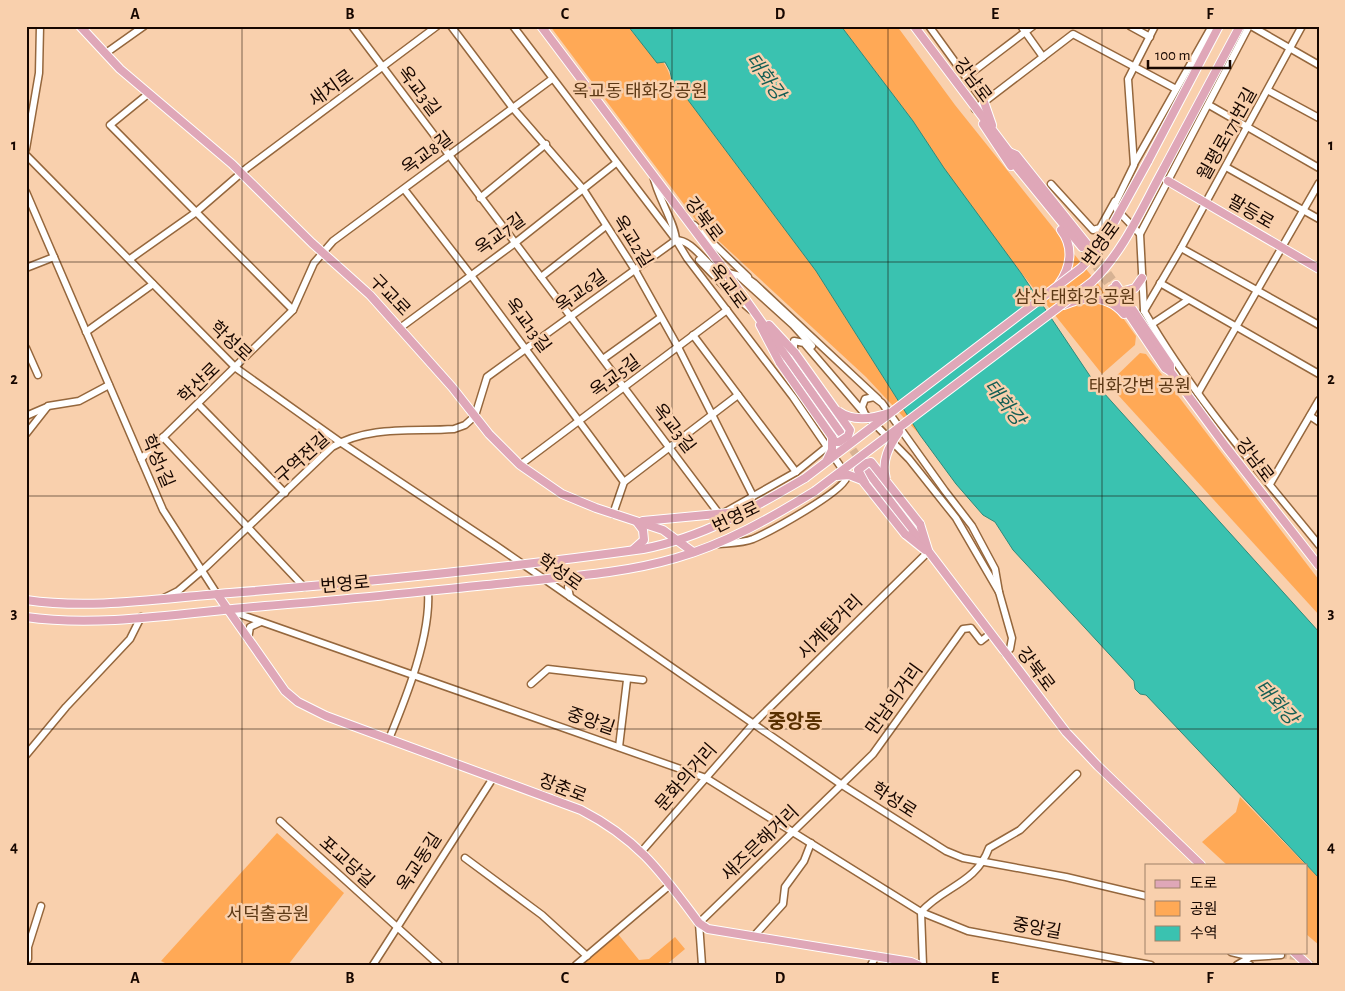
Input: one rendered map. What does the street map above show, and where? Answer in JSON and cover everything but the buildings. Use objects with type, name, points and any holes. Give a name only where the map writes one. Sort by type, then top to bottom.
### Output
[{"type":"main road","name":"구교로","points":[[80,26],[148,94],[241,173],[322,252],[354,279],[452,387],[489,434],[520,465],[562,494],[613,514],[668,532],[693,552]]},
{"type":"main road","name":"강북로","points":[[541,26],[726,272],[840,432]]},
{"type":"main road","name":"강남로","points":[[914,26],[1009,152],[1016,154],[1084,246]]},
{"type":"main road","name":"번영로","points":[[26,600],[85,603],[304,587],[627,552],[678,540],[707,530],[748,510],[805,478],[1054,290],[1088,262],[1101,246],[1219,26]]},
{"type":"main road","name":"번영로","points":[[26,617],[84,620],[141,617],[543,579],[646,565],[714,544],[767,518],[815,491],[1064,305],[1096,278],[1114,257],[1240,26]]},
{"type":"main road","points":[[984,102],[999,138]]},
{"type":"main road","points":[[975,108],[1006,160],[1066,236],[1070,245],[1069,262],[1063,279],[1054,290]]},
{"type":"main road","name":"팔등로","points":[[1168,181],[1319,269]]},
{"type":"main road","points":[[1121,292],[1134,288],[1142,278]]},
{"type":"main road","name":"강남로","points":[[1170,371],[1170,365],[1148,325],[1121,292],[1114,287],[1165,368],[1170,371],[1226,447],[1319,566]]},
{"type":"main road","points":[[1064,305],[1093,299],[1108,301],[1114,304],[1136,332],[1144,337]]},
{"type":"main road","points":[[756,314],[795,353],[850,432],[839,442],[836,442],[832,437],[780,363],[756,314]]},
{"type":"main road","points":[[834,408],[844,415],[856,418],[874,417],[895,410]]},
{"type":"main road","points":[[888,483],[884,467],[886,456],[906,424]]},
{"type":"main road","points":[[825,463],[832,450],[832,437]]},
{"type":"main road","points":[[869,462],[874,464],[920,524],[928,552],[905,534],[865,483],[858,470],[869,462]]},
{"type":"main road","name":"강북로","points":[[868,472],[990,634],[1082,750],[1200,864]]},
{"type":"main road","points":[[835,477],[854,476],[865,483]]},
{"type":"main road","points":[[636,521],[720,515],[748,510]]},
{"type":"main road","points":[[627,552],[639,546],[644,540],[643,530],[636,521]]},
{"type":"main road","name":"장춘로","points":[[217,594],[276,679],[298,702],[389,739],[581,810],[604,822],[642,850],[699,923]]},
{"type":"main road","points":[[174,597],[182,605],[176,614]]},
{"type":"main road","points":[[699,923],[708,929],[876,956],[918,965]]},
{"type":"main road","points":[[1296,954],[1308,965]]},
{"type":"street","points":[[26,149],[39,73],[40,26]]},
{"type":"street","points":[[106,54],[144,26]]},
{"type":"street","name":"옥교3길","points":[[352,26],[720,515]]},
{"type":"street","name":"새치로","points":[[130,259],[195,213],[241,173],[383,69],[438,26]]},
{"type":"street","name":"옥교2길","points":[[451,26],[512,107],[583,189],[635,270],[660,318],[678,347],[753,496]]},
{"type":"street","name":"옥교로","points":[[513,26],[676,240],[828,446],[847,476],[845,483],[820,501],[752,539],[714,544]]},
{"type":"street","points":[[929,26],[984,102]]},
{"type":"street","points":[[1020,26],[1043,57]]},
{"type":"street","points":[[966,77],[1033,26]]},
{"type":"street","points":[[1130,26],[1150,37]]},
{"type":"street","points":[[1134,165],[1128,79],[1155,26]]},
{"type":"street","points":[[1051,184],[1093,230],[1100,228],[1212,26]]},
{"type":"street","points":[[1319,65],[1250,26],[1140,234],[1144,311],[1148,325],[1232,441],[1270,484],[1319,545]]},
{"type":"street","name":"월평로171번길","points":[[1144,311],[1269,91],[1302,26]]},
{"type":"street","points":[[975,108],[1073,34],[1176,90]]},
{"type":"street","name":"옥교8길","points":[[322,252],[333,241],[552,78]]},
{"type":"street","points":[[1269,91],[1319,118]]},
{"type":"street","points":[[148,94],[110,125],[293,310]]},
{"type":"street","points":[[1209,105],[1319,168]]},
{"type":"street","points":[[480,198],[546,144]]},
{"type":"street","name":"학성로","points":[[26,155],[236,368],[340,442],[523,564],[842,784],[946,851],[963,858],[1110,886],[1145,896]]},
{"type":"street","name":"옥교7길","points":[[400,328],[470,274],[515,243],[616,163]]},
{"type":"street","points":[[1226,167],[1319,219]]},
{"type":"street","points":[[652,174],[657,194],[674,227],[676,240],[699,259],[736,298],[756,314]]},
{"type":"street","points":[[1198,393],[1319,183]]},
{"type":"street","name":"옥교13길","points":[[404,189],[527,349],[624,482]]},
{"type":"street","name":"학성1길","points":[[26,192],[163,510],[217,594]]},
{"type":"street","points":[[1117,197],[1117,210],[1140,234]]},
{"type":"street","points":[[677,207],[754,283],[882,403],[972,526],[996,569],[999,592],[1012,638],[1010,649],[1005,653]]},
{"type":"street","points":[[540,277],[606,226]]},
{"type":"street","points":[[676,240],[685,242],[714,267],[736,274],[754,283]]},
{"type":"street","name":"옥교6길","points":[[475,416],[487,377],[676,240]]},
{"type":"street","points":[[708,248],[803,336],[865,414]]},
{"type":"street","points":[[1181,248],[1319,325]]},
{"type":"street","name":"학산로","points":[[141,459],[236,368],[293,310],[314,263],[322,252]]},
{"type":"street","points":[[26,268],[54,257]]},
{"type":"street","points":[[1160,283],[1319,374]]},
{"type":"street","points":[[86,332],[153,284]]},
{"type":"street","points":[[1144,337],[1148,325],[1188,300]]},
{"type":"street","name":"옥교5길","points":[[520,465],[727,310]]},
{"type":"street","points":[[603,359],[660,318]]},
{"type":"street","points":[[693,335],[796,472]]},
{"type":"street","points":[[795,353],[794,342],[804,343],[865,414],[908,459],[956,518],[999,592]]},
{"type":"street","points":[[26,348],[38,376]]},
{"type":"street","points":[[26,416],[48,406],[79,401],[109,385]]},
{"type":"street","points":[[613,514],[624,482],[738,395]]},
{"type":"street","points":[[865,414],[862,407],[865,399],[874,397],[882,403]]},
{"type":"street","points":[[1270,484],[1319,400]]},
{"type":"street","points":[[198,404],[285,494]]},
{"type":"street","points":[[26,434],[48,406]]},
{"type":"street","name":"구역전길","points":[[163,598],[178,590],[201,570],[285,494],[325,453],[340,442],[359,435],[380,431],[454,429],[465,425],[475,416]]},
{"type":"street","points":[[1310,416],[1319,422]]},
{"type":"street","points":[[164,437],[304,587]]},
{"type":"street","points":[[720,515],[796,472],[828,446]]},
{"type":"street","name":"시계탑거리","points":[[753,724],[928,552]]},
{"type":"street","points":[[570,576],[568,586],[570,597]]},
{"type":"street","points":[[389,739],[412,676],[427,623],[428,591]]},
{"type":"street","name":"중앙길","points":[[226,609],[706,778],[920,912],[968,930],[1148,964]]},
{"type":"street","points":[[26,755],[66,707],[130,640],[141,617]]},
{"type":"street","points":[[249,642],[247,634],[250,627],[262,622]]},
{"type":"street","name":"만남의거리","points":[[842,784],[873,754],[965,627],[971,628],[981,641],[990,634]]},
{"type":"street","points":[[531,684],[548,669],[566,669],[627,680],[643,680]]},
{"type":"street","points":[[619,747],[627,680]]},
{"type":"street","name":"문화의거리","points":[[642,850],[753,724]]},
{"type":"street","points":[[923,965],[920,912],[971,876],[994,843],[1020,830],[1077,774]]},
{"type":"street","name":"옥교동길","points":[[373,965],[493,778]]},
{"type":"street","name":"새즈믄해거리","points":[[699,923],[842,784]]},
{"type":"street","name":"포교당길","points":[[280,822],[397,925],[439,965]]},
{"type":"street","points":[[754,936],[784,904],[785,887],[804,861],[811,843]]},
{"type":"street","points":[[465,858],[542,915],[587,956]]},
{"type":"street","points":[[576,965],[670,885]]},
{"type":"street","points":[[28,959],[28,947],[41,906]]},
{"type":"street","points":[[699,923],[702,965]]},
{"type":"street","points":[[1233,954],[1244,964],[1252,957]]},
{"type":"street","points":[[1239,954],[1252,957],[1281,955]]},
{"type":"street","points":[[871,965],[876,956]]},
{"type":"green space","name":"옥교동 태화강공원","points":[[550,26],[628,26],[641,42],[660,58],[665,65],[673,86],[679,88],[816,271],[920,435],[866,377],[695,219]]},
{"type":"green space","name":"삼산 태화강 공원","points":[[841,26],[897,26],[955,105],[1102,289],[1136,336],[1135,345],[1102,374],[972,211],[913,121]]},
{"type":"green space","name":"태화강변 공원","points":[[1140,353],[1146,354],[1319,580],[1319,615],[1108,384]]},
{"type":"green space","points":[[1240,797],[1305,864],[1226,864],[1202,842],[1236,812]]},
{"type":"green space","name":"서덕출공원","points":[[277,833],[344,893],[288,965],[169,965],[161,961]]},
{"type":"green space","points":[[1308,867],[1319,878],[1319,945],[1308,936]]},
{"type":"green space","points":[[618,934],[639,960],[649,959],[675,937],[685,949],[666,965],[581,965]]},
{"type":"water","name":"태화강","points":[[628,26],[841,26],[913,121],[944,168],[1021,273],[1094,382],[1319,632],[1319,878],[1308,864],[1306,864],[1146,695],[1140,694],[1135,689],[1134,681],[1013,550],[995,522],[983,515],[956,484],[920,435],[816,271],[679,88],[673,86],[670,71],[665,62],[657,63]]},
{"type":"tunnel","points":[[1087,244],[1116,285]]},
{"type":"tunnel","points":[[1082,247],[1112,289]]},
{"type":"tunnel","points":[[846,440],[868,472]]},
{"type":"tunnel","points":[[1281,955],[1294,957],[1315,965]]},
{"type":"district","name":"중앙동","points":[[795,721]]}]
